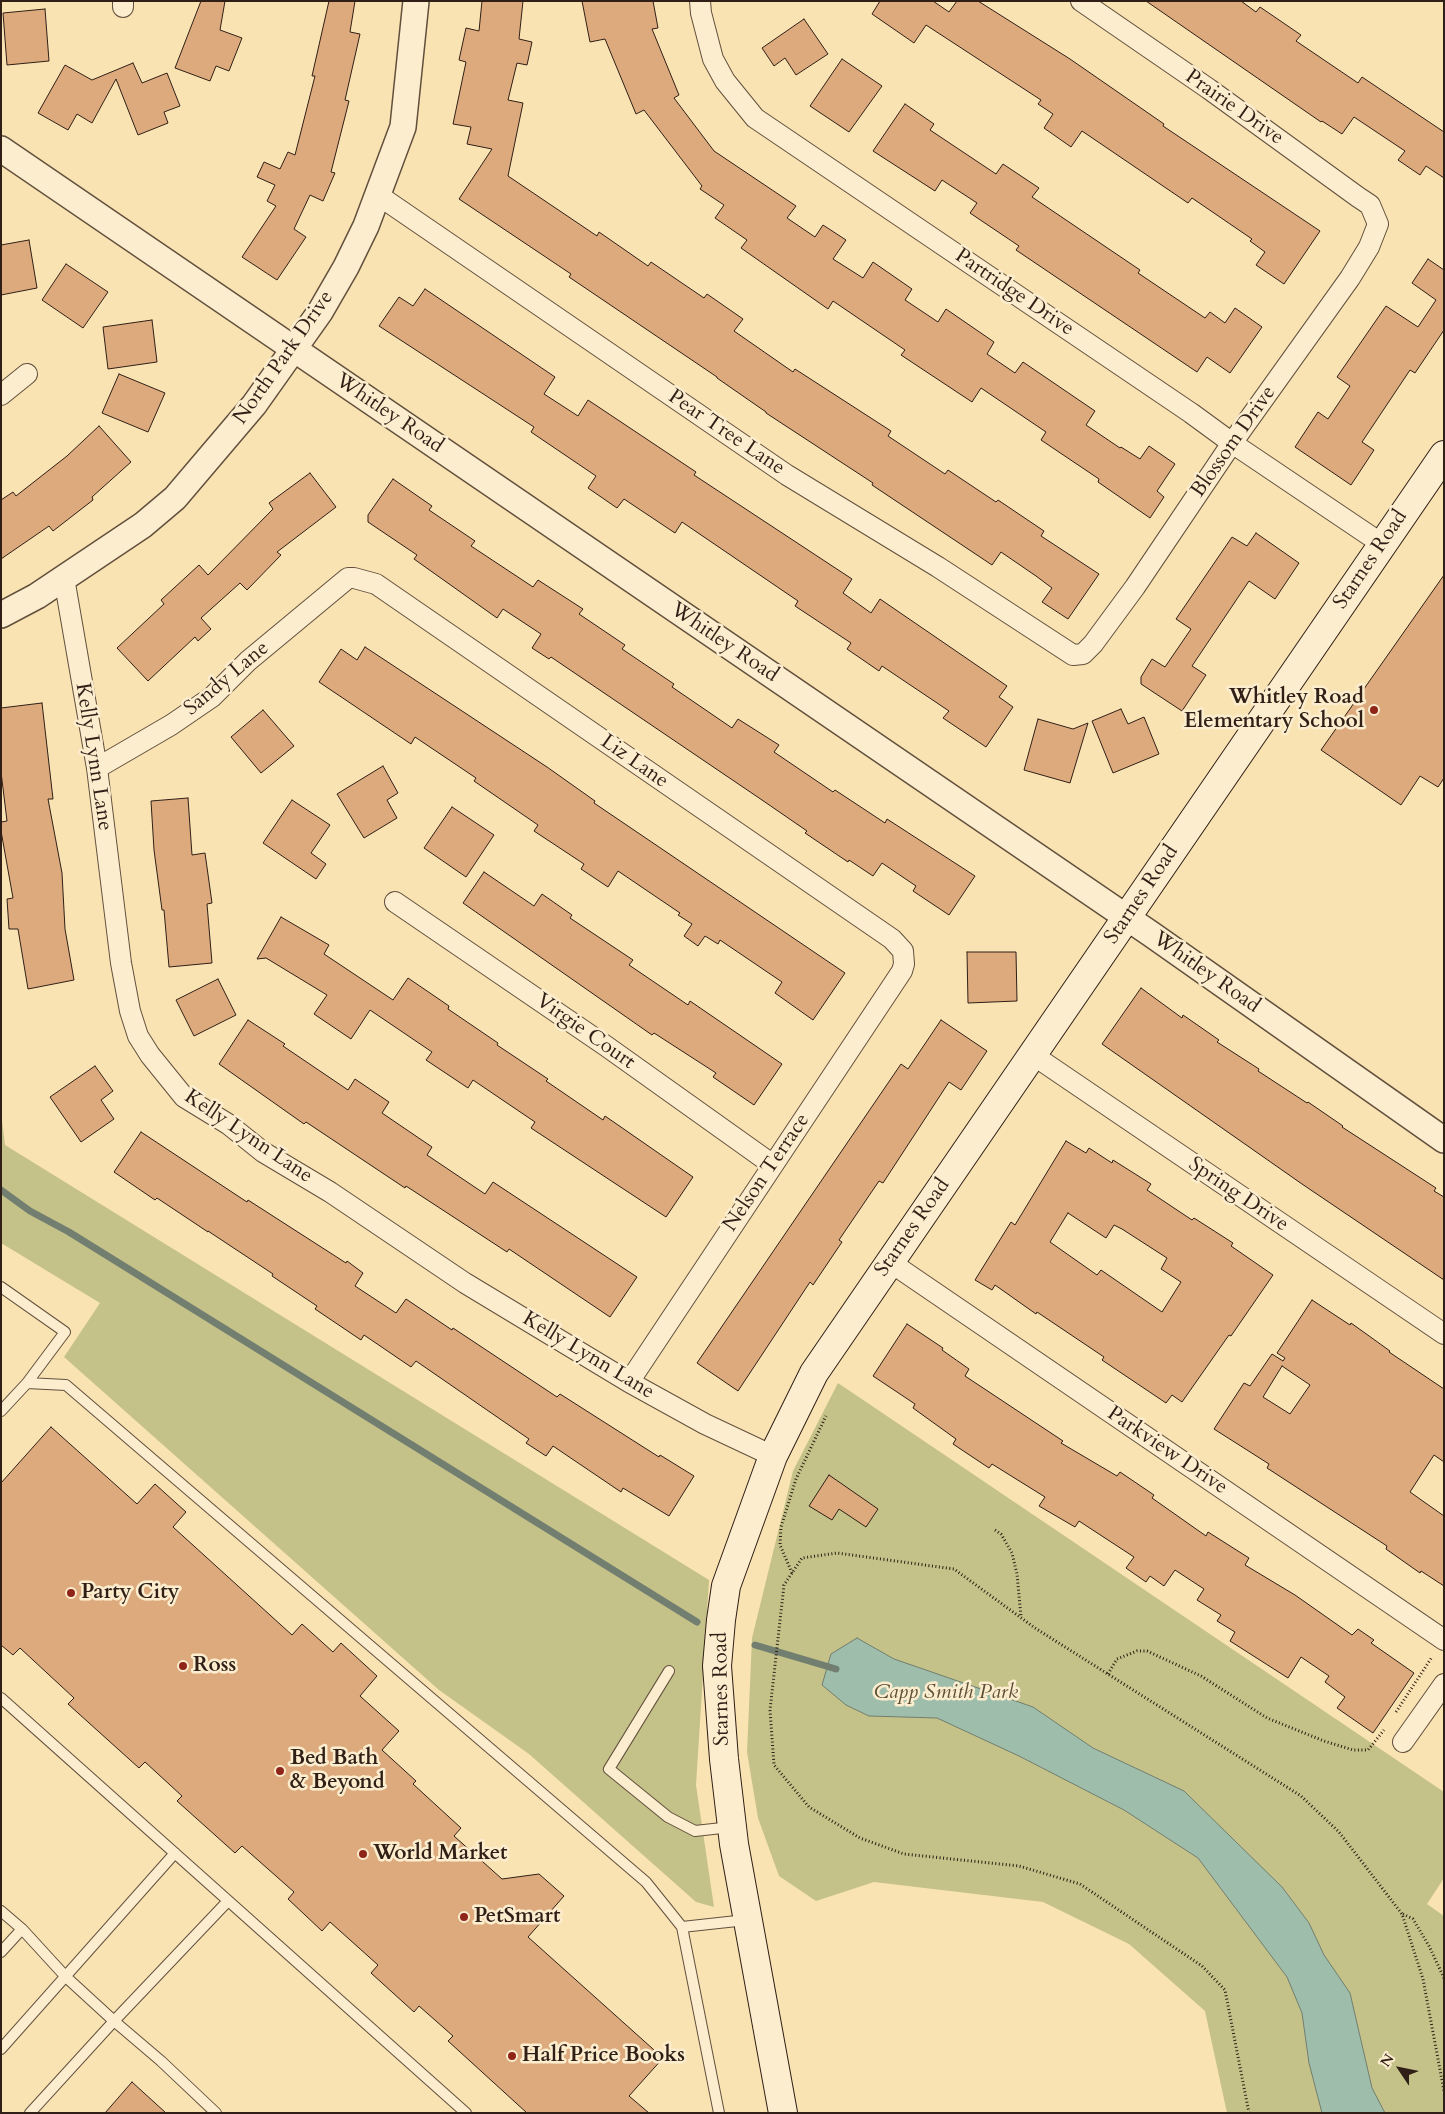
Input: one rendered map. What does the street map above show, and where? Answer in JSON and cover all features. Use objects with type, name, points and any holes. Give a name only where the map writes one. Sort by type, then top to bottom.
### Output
[{"type":"main road","name":"Starnes Road","points":[[783,2113],[732,1827],[724,1759],[718,1666],[721,1620],[726,1586],[773,1456],[814,1373],[1444,455]]},
{"type":"street","name":"North Park Drive","points":[[1,615],[37,596],[64,578],[143,525],[176,498],[254,405],[320,312],[346,267],[378,196],[403,127],[416,1]]},
{"type":"street","name":"Partridge Drive","points":[[700,1],[712,59],[725,82],[755,118],[1192,413],[1232,443],[1382,544]]},
{"type":"street","name":"Prairie Drive","points":[[1081,1],[1209,89],[1370,206],[1378,224]]},
{"type":"street","name":"Whitley Road","points":[[1,149],[1127,918],[1444,1140]]},
{"type":"street","name":"Pear Tree Lane","points":[[378,196],[787,475],[938,567],[1073,655],[1083,654]]},
{"type":"street","name":"Blossom Drive","points":[[1083,654],[1093,644],[1135,587],[1232,443],[1350,278],[1369,247],[1378,224]]},
{"type":"street","points":[[1,395],[27,374]]},
{"type":"street","name":"Kelly Lynn Lane","points":[[64,578],[97,768],[116,926],[130,1011],[138,1036],[150,1055],[184,1097],[228,1124],[263,1152],[330,1192],[465,1284],[629,1382],[704,1424],[773,1456]]},
{"type":"street","name":"Sandy Lane","points":[[97,768],[171,725],[212,698],[248,661],[348,578]]},
{"type":"street","name":"Liz Lane","points":[[348,578],[376,584],[892,939],[904,950],[904,964]]},
{"type":"street","name":"Virgie Court","points":[[395,902],[606,1046],[773,1165]]},
{"type":"street","name":"Nelson Terrace","points":[[629,1382],[902,971],[904,964]]},
{"type":"street","name":"Spring Drive","points":[[1033,1054],[1444,1334]]},
{"type":"street","name":"Parkview Drive","points":[[890,1262],[1443,1640]]},
{"type":"street","points":[[1403,1742],[1444,1684]]},
{"type":"lane","points":[[1,1287],[65,1332],[27,1383],[1,1411]]},
{"type":"lane","points":[[27,1383],[66,1385],[646,1882],[682,1927],[719,2113]]},
{"type":"lane","points":[[669,1671],[609,1769],[668,1817],[695,1830],[732,1827]]},
{"type":"lane","points":[[1,1698],[466,2113]]},
{"type":"lane","points":[[1,2049],[176,1854]]},
{"type":"lane","points":[[30,2113],[228,1901]]},
{"type":"lane","points":[[1,1911],[22,1930],[66,1977],[161,2061],[216,2113]]},
{"type":"lane","points":[[682,1927],[748,1920]]},
{"type":"lane","points":[[1,1952],[22,1930]]},
{"type":"path","points":[[792,1574],[780,1545],[781,1527],[796,1479],[826,1416]]},
{"type":"path","points":[[995,1530],[1002,1534],[1012,1553],[1017,1574],[1021,1618]]},
{"type":"path","points":[[1249,2113],[1225,1990],[1202,1966],[1080,1884],[1019,1866],[904,1854],[860,1838],[809,1807],[774,1765],[770,1710],[784,1585],[802,1558],[837,1553],[954,1568],[1021,1618],[1301,1796],[1339,1832],[1402,1914],[1422,1979],[1444,2091]]},
{"type":"path","points":[[1393,1717],[1443,1640]]},
{"type":"path","points":[[1108,1674],[1117,1659],[1137,1651],[1147,1651],[1201,1676],[1267,1718],[1324,1741],[1353,1750],[1368,1750],[1388,1724]]},
{"type":"path","points":[[1402,1914],[1413,1919],[1429,1946],[1444,1978]]},
{"type":"green space","points":[[1,1112],[5,1145],[709,1580],[696,1785],[714,1907],[696,1902],[529,1754],[439,1690],[64,1357],[100,1303],[1,1243]]},
{"type":"green space","name":"Capp Smith Park","points":[[838,1383],[1444,1792],[1444,1878],[1427,1904],[1444,1916],[1444,2113],[1227,2113],[1205,2011],[1129,1944],[1043,1902],[874,1882],[816,1901],[779,1876],[758,1818],[747,1752],[752,1638],[793,1471]]},
{"type":"shaded area","points":[[857,1638],[894,1659],[1033,1707],[1093,1748],[1184,1791],[1282,1887],[1309,1923],[1324,1955],[1350,1993],[1372,2088],[1385,2113],[1322,2113],[1309,2063],[1302,2013],[1287,1977],[1198,1858],[1124,1810],[1019,1756],[937,1718],[869,1716],[846,1705],[822,1685],[831,1654]]},
{"type":"building","points":[[201,1],[225,1],[220,30],[242,38],[229,71],[216,66],[210,81],[175,68]]},
{"type":"building","points":[[329,1],[355,1],[350,32],[360,34],[345,100],[349,101],[331,172],[335,173],[323,201],[310,195],[294,229],[306,237],[277,280],[242,257],[276,206],[267,201],[275,185],[257,177],[264,162],[280,169],[288,152],[295,155],[315,76],[312,76]]},
{"type":"building","points":[[482,1],[523,1],[519,39],[532,42],[527,65],[517,63],[508,100],[523,103],[508,176],[597,236],[599,232],[648,266],[651,262],[704,298],[707,294],[743,319],[734,331],[793,372],[795,369],[891,431],[888,436],[945,474],[948,470],[996,502],[998,500],[1044,531],[1041,536],[1099,574],[1068,619],[1042,602],[1052,588],[1036,576],[1001,552],[992,565],[872,485],[873,483],[766,413],[717,377],[569,277],[571,274],[459,199],[492,149],[467,144],[471,127],[453,124],[466,62],[459,60],[466,28],[479,31]]},
{"type":"building","points":[[582,1],[653,1],[658,28],[652,29],[679,95],[674,98],[714,151],[796,206],[787,218],[815,237],[823,225],[846,240],[833,259],[863,278],[873,262],[912,289],[905,300],[938,322],[946,309],[994,342],[987,354],[1015,373],[1023,362],[1095,411],[1086,425],[1120,448],[1140,459],[1149,446],[1175,464],[1157,491],[1164,497],[1150,518],[1098,482],[1099,479],[1041,440],[1046,432],[981,388],[972,402],[901,355],[905,350],[833,301],[828,309],[741,248],[747,240],[715,218],[724,205],[700,189],[702,186],[644,110],[636,114],[605,39],[590,42]]},
{"type":"building","points":[[880,1],[933,1],[949,12],[957,1],[978,1],[1070,59],[1164,124],[1163,126],[1320,231],[1284,284],[1256,265],[1265,252],[1250,241],[1252,239],[1192,198],[1188,203],[1082,131],[1071,147],[1044,128],[1053,114],[1038,104],[1041,100],[926,25],[914,43],[872,14]]},
{"type":"building","points":[[1146,1],[1241,1],[1256,12],[1260,7],[1301,35],[1296,41],[1358,83],[1362,77],[1444,132],[1444,178],[1426,166],[1420,175],[1398,160],[1405,151],[1354,117],[1342,134],[1321,122]]},
{"type":"building","points":[[45,9],[49,61],[7,65],[3,13]]},
{"type":"building","points":[[804,19],[828,54],[796,75],[785,58],[774,66],[762,48]]},
{"type":"building","points":[[842,59],[882,86],[849,132],[810,106]]},
{"type":"building","points":[[133,63],[142,83],[167,73],[180,106],[164,112],[168,123],[138,135],[116,79],[92,123],[77,114],[68,130],[38,113],[65,65],[92,80]]},
{"type":"building","points":[[905,104],[934,124],[930,130],[996,174],[1003,164],[1039,188],[1032,197],[1140,270],[1138,273],[1205,318],[1210,312],[1225,323],[1235,308],[1262,327],[1230,373],[1207,357],[1197,372],[1016,250],[1019,246],[970,213],[977,203],[942,180],[935,191],[873,151]]},
{"type":"building","points":[[29,240],[37,288],[1,295],[1,245]]},
{"type":"building","points":[[1428,259],[1444,270],[1444,330],[1415,373],[1410,370],[1362,442],[1374,450],[1351,485],[1295,447],[1318,412],[1328,419],[1350,386],[1337,377],[1386,306],[1418,327],[1436,300],[1412,283]]},
{"type":"building","points":[[66,264],[108,292],[83,328],[42,300]]},
{"type":"building","points":[[425,289],[555,377],[544,394],[578,416],[588,400],[696,472],[694,475],[852,579],[843,593],[871,613],[880,599],[1007,686],[999,697],[1013,707],[986,747],[943,718],[949,711],[882,666],[879,671],[847,649],[851,643],[795,606],[798,601],[682,522],[675,533],[624,499],[617,508],[588,488],[596,476],[531,432],[534,427],[379,326],[399,297],[413,306]]},
{"type":"building","points":[[152,320],[157,362],[108,369],[103,327]]},
{"type":"building","points":[[119,374],[165,393],[148,432],[102,413]]},
{"type":"building","points":[[99,426],[131,462],[92,497],[93,500],[53,531],[49,526],[1,559],[1,500],[13,492],[16,496],[67,456]]},
{"type":"building","points":[[310,473],[336,507],[277,552],[281,555],[247,590],[240,583],[201,618],[211,629],[198,641],[195,637],[148,681],[117,648],[164,604],[161,600],[199,565],[208,575],[273,509],[269,503]]},
{"type":"building","points":[[393,479],[432,506],[429,510],[475,541],[471,546],[533,587],[538,580],[583,609],[579,614],[625,645],[622,649],[674,684],[672,687],[732,728],[738,719],[779,745],[774,752],[833,792],[835,790],[885,823],[887,819],[975,876],[949,915],[913,891],[916,886],[882,863],[873,876],[849,860],[848,862],[805,833],[807,831],[551,657],[549,659],[532,648],[541,634],[503,609],[497,618],[414,559],[417,555],[368,522],[368,515]]},
{"type":"building","points":[[1256,533],[1299,563],[1275,599],[1249,581],[1192,666],[1206,675],[1182,711],[1141,684],[1141,677],[1152,659],[1165,667],[1191,629],[1176,619],[1232,537],[1247,546]]},
{"type":"building","points":[[1444,575],[1444,778],[1438,787],[1420,776],[1401,805],[1321,750]]},
{"type":"building","points":[[365,647],[547,767],[595,801],[594,803],[845,973],[813,1020],[775,993],[782,982],[720,940],[718,944],[705,936],[698,946],[684,936],[692,924],[678,915],[680,913],[618,871],[608,887],[581,869],[584,864],[534,831],[538,825],[474,781],[476,778],[415,737],[411,744],[319,682],[341,649],[357,660]]},
{"type":"building","points":[[42,703],[53,799],[48,799],[62,873],[65,929],[74,980],[28,989],[18,929],[9,929],[7,899],[13,898],[1,831],[1,822],[7,821],[1,772],[1,708]]},
{"type":"building","points":[[1121,709],[1128,724],[1144,717],[1159,754],[1113,773],[1092,721]]},
{"type":"building","points":[[263,710],[294,746],[261,773],[231,737]]},
{"type":"building","points":[[1038,719],[1073,729],[1088,723],[1070,783],[1024,770]]},
{"type":"building","points":[[383,766],[398,793],[387,800],[397,818],[364,838],[337,794]]},
{"type":"building","points":[[188,798],[192,855],[205,853],[212,903],[207,904],[212,963],[169,967],[164,910],[162,910],[154,850],[151,801]]},
{"type":"building","points":[[292,800],[330,825],[311,853],[326,864],[316,879],[263,843]]},
{"type":"building","points":[[452,807],[494,835],[466,877],[424,848]]},
{"type":"building","points":[[484,872],[534,906],[542,894],[572,915],[570,918],[633,960],[629,965],[688,1005],[690,1001],[782,1064],[754,1105],[713,1077],[716,1073],[654,1033],[652,1035],[463,903]]},
{"type":"building","points":[[281,917],[329,945],[324,954],[393,1000],[408,978],[449,1006],[448,1009],[498,1043],[497,1045],[548,1079],[546,1081],[603,1120],[605,1116],[693,1177],[666,1217],[531,1128],[535,1122],[473,1080],[468,1088],[426,1060],[432,1052],[370,1010],[351,1039],[314,1014],[327,995],[266,958],[257,959]]},
{"type":"building","points":[[967,952],[1016,952],[1017,1001],[968,1003]]},
{"type":"building","points":[[218,979],[236,1015],[194,1036],[176,1000]]},
{"type":"building","points":[[1141,988],[1182,1018],[1183,1015],[1219,1040],[1217,1042],[1259,1069],[1258,1071],[1308,1102],[1342,1127],[1436,1188],[1434,1191],[1444,1197],[1444,1280],[1302,1184],[1102,1044]]},
{"type":"building","points":[[248,1020],[285,1044],[283,1046],[348,1090],[355,1079],[389,1102],[382,1113],[432,1147],[427,1155],[485,1194],[493,1182],[637,1277],[610,1317],[509,1249],[507,1252],[406,1186],[405,1188],[306,1122],[304,1124],[219,1064]]},
{"type":"building","points":[[941,1020],[987,1051],[961,1090],[949,1082],[883,1183],[879,1181],[839,1240],[842,1242],[813,1285],[810,1282],[738,1391],[697,1363],[901,1064],[908,1069]]},
{"type":"building","points":[[95,1066],[113,1091],[101,1100],[114,1119],[81,1142],[50,1097]]},
{"type":"building","points":[[141,1132],[247,1202],[248,1200],[346,1263],[347,1261],[363,1273],[355,1286],[396,1313],[406,1299],[557,1397],[560,1394],[659,1457],[660,1455],[694,1476],[669,1516],[623,1488],[621,1492],[553,1446],[546,1456],[526,1443],[529,1439],[416,1361],[411,1367],[364,1335],[361,1340],[315,1309],[317,1306],[272,1276],[273,1274],[114,1172]]},
{"type":"building","points":[[1066,1141],[1086,1153],[1089,1148],[1112,1163],[1113,1160],[1151,1184],[1147,1190],[1192,1220],[1194,1218],[1233,1243],[1231,1246],[1273,1275],[1182,1402],[1172,1395],[1166,1403],[1102,1360],[1104,1357],[1037,1312],[1036,1314],[995,1285],[992,1290],[975,1280],[1011,1222],[1015,1225]],"holes":[[[1068,1213],[1106,1238],[1114,1225],[1167,1258],[1161,1269],[1181,1282],[1162,1312],[1101,1270],[1097,1275],[1050,1242]]]},
{"type":"building","points":[[1312,1300],[1350,1325],[1351,1323],[1389,1352],[1444,1389],[1444,1462],[1434,1455],[1410,1492],[1444,1516],[1444,1586],[1421,1571],[1420,1573],[1386,1549],[1387,1546],[1267,1468],[1269,1464],[1214,1429],[1244,1383],[1250,1386],[1272,1354],[1283,1361],[1285,1358],[1277,1353]],"holes":[[[1282,1366],[1310,1385],[1290,1414],[1263,1397]]]},
{"type":"building","points":[[907,1324],[943,1348],[942,1350],[969,1369],[965,1376],[1063,1441],[1061,1443],[1117,1476],[1120,1472],[1154,1495],[1152,1498],[1206,1536],[1208,1532],[1249,1558],[1245,1565],[1295,1595],[1352,1635],[1358,1629],[1374,1640],[1371,1643],[1414,1673],[1373,1733],[1337,1708],[1345,1697],[1325,1682],[1329,1676],[1301,1657],[1288,1678],[1230,1641],[1235,1632],[1217,1621],[1221,1615],[1197,1600],[1204,1589],[1175,1570],[1164,1586],[1150,1576],[1146,1582],[1126,1568],[1134,1557],[1079,1521],[1075,1527],[1039,1506],[1045,1497],[992,1464],[989,1468],[953,1444],[956,1439],[913,1408],[915,1404],[873,1376]]},
{"type":"building","points":[[51,1427],[137,1504],[155,1484],[186,1512],[173,1527],[292,1635],[302,1624],[333,1652],[341,1643],[377,1676],[360,1696],[399,1731],[382,1750],[416,1781],[413,1784],[461,1828],[454,1836],[502,1879],[539,1874],[564,1896],[528,1937],[663,2058],[629,2096],[649,2113],[527,2113],[448,2041],[453,2036],[419,2006],[414,2012],[371,1973],[378,1965],[330,1922],[322,1931],[288,1899],[294,1892],[242,1846],[235,1853],[177,1801],[182,1796],[145,1762],[139,1768],[68,1704],[74,1698],[20,1648],[13,1655],[1,1645],[1,1483]]},
{"type":"building","points":[[829,1475],[878,1509],[866,1527],[839,1509],[832,1520],[809,1506]]},
{"type":"building","points":[[132,2082],[166,2113],[105,2113]]},
{"type":"waterway","points":[[1,1190],[30,1211],[69,1232],[697,1622]]},
{"type":"waterway","points":[[755,1645],[836,1669]]},
{"type":"place","name":"Whitley Road Elementary School","points":[[1374,710]]},
{"type":"place","name":"Party City","points":[[71,1593]]},
{"type":"place","name":"Ross","points":[[183,1666]]},
{"type":"place","name":"Bed Bath & Beyond","points":[[280,1771]]},
{"type":"place","name":"World Market","points":[[363,1854]]},
{"type":"place","name":"PetSmart","points":[[464,1917]]},
{"type":"place","name":"Half Price Books","points":[[512,2056]]}]
